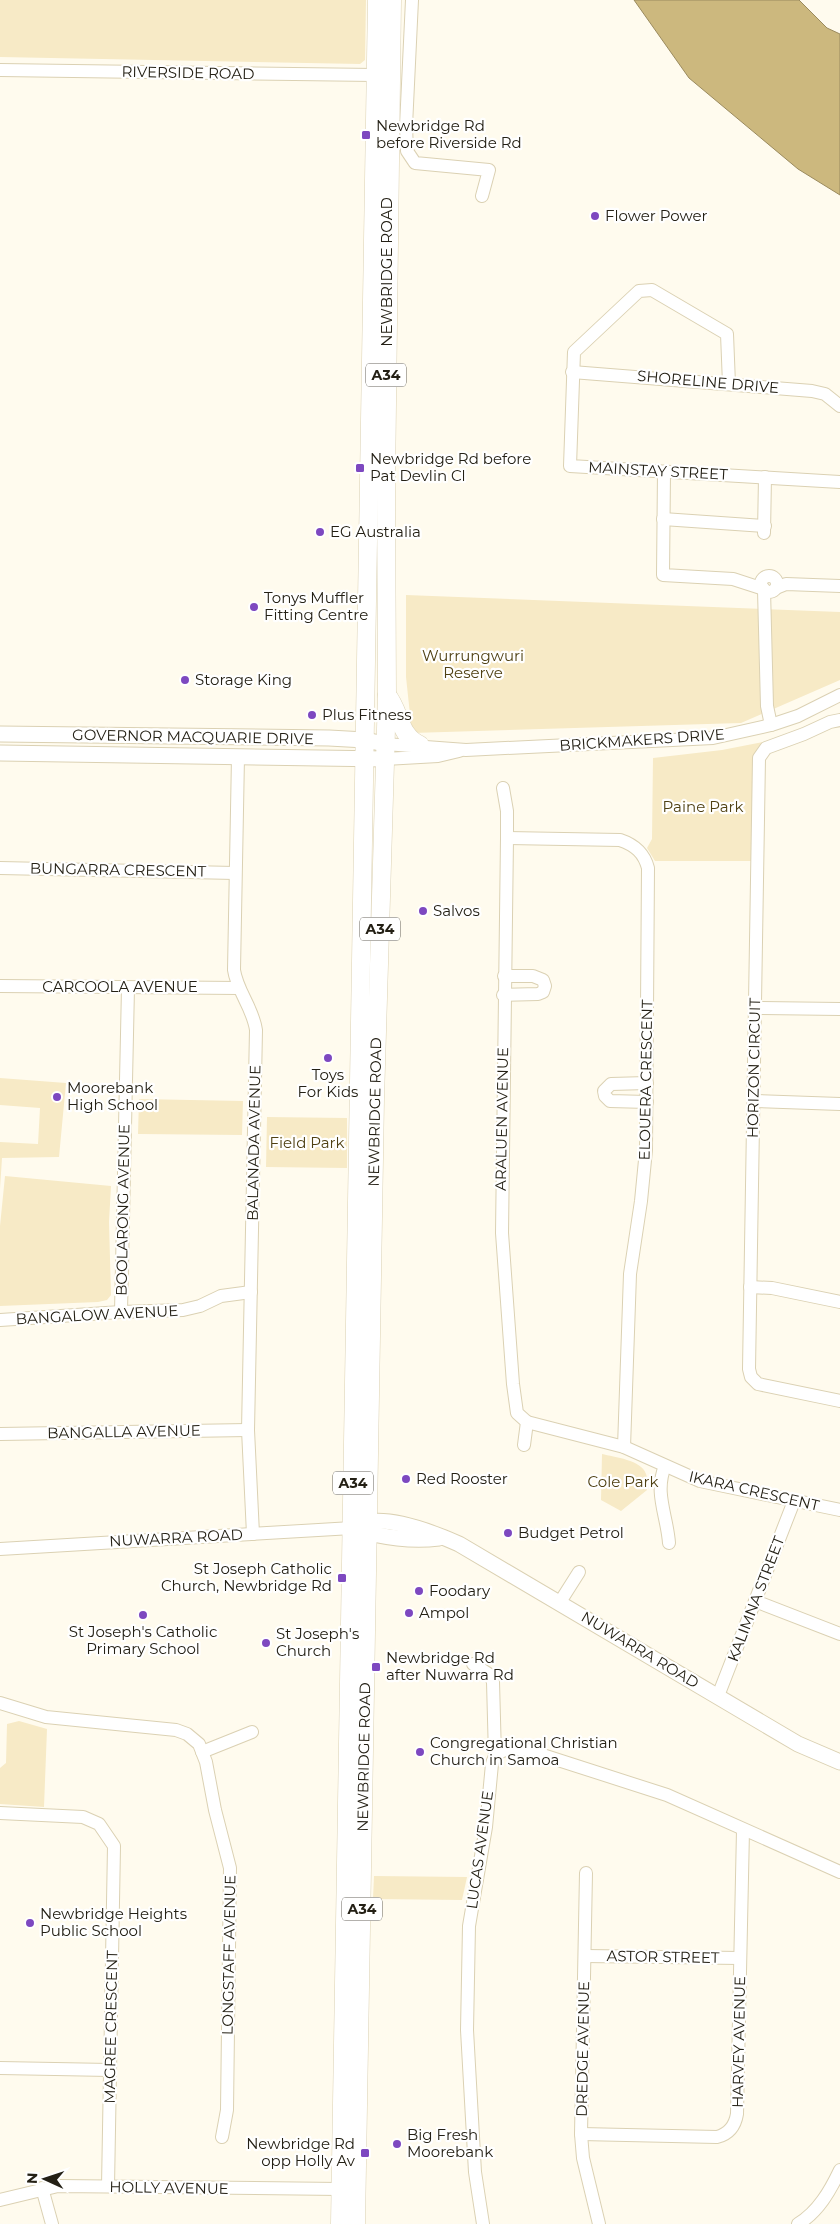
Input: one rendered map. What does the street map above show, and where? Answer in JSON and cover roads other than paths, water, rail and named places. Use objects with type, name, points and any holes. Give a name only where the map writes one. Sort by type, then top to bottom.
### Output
[{"type":"highway","name":"NEWBRIDGE ROAD","points":[[356,2224],[363,1527],[364,759],[372,410],[377,0]]},
{"type":"highway","name":"NEWBRIDGE ROAD","points":[[340,2224],[363,1527],[387,695],[386,484],[392,0]]},
{"type":"highway","points":[[387,695],[396,705],[408,739],[420,746]]},
{"type":"main road","name":"GOVERNOR MACQUARIE DRIVE","points":[[0,734],[365,740],[385,752]]},
{"type":"main road","name":"BRICKMAKERS DRIVE","points":[[364,759],[385,752]]},
{"type":"main road","name":"GOVERNOR MACQUARIE DRIVE","points":[[0,753],[364,759]]},
{"type":"main road","name":"NUWARRA ROAD","points":[[363,1527],[421,1540],[440,1537],[486,1558],[798,1744],[840,1762]]},
{"type":"street","points":[[412,0],[407,74],[407,151],[415,163],[489,170],[482,196]]},
{"type":"street","name":"RIVERSIDE ROAD","points":[[0,70],[375,75]]},
{"type":"street","points":[[572,372],[574,352],[635,294],[648,290],[727,334],[729,384]]},
{"type":"street","name":"SHORELINE DRIVE","points":[[572,372],[812,391],[825,394],[840,406]]},
{"type":"street","name":"MAINSTAY STREET","points":[[572,372],[570,466],[840,482]]},
{"type":"street","points":[[664,472],[662,575],[733,579],[770,587],[799,584],[840,586]]},
{"type":"street","points":[[663,519],[764,529],[765,477]]},
{"type":"street","points":[[770,587],[766,706],[771,725]]},
{"type":"street","name":"BRICKMAKERS DRIVE","points":[[385,752],[420,746],[466,750],[706,739],[771,725],[798,716],[840,695]]},
{"type":"street","name":"HORIZON CIRCUIT","points":[[840,720],[830,722],[771,746],[761,754],[749,1369],[753,1380],[762,1385],[840,1401]]},
{"type":"street","name":"BRICKMAKERS DRIVE","points":[[385,752],[438,756],[466,750]]},
{"type":"street","name":"BALANADA AVENUE","points":[[238,757],[234,970],[239,988],[253,1013],[256,1030],[248,1430],[253,1534]]},
{"type":"street","name":"ARALUEN AVENUE","points":[[503,788],[507,811],[507,838],[500,1183],[502,1242],[516,1409],[518,1416],[527,1422]]},
{"type":"street","name":"ELOUERA CRESCENT","points":[[507,838],[615,839],[636,847],[646,860],[650,879],[647,1102],[644,1176],[629,1291],[624,1447]]},
{"type":"street","name":"BUNGARRA CRESCENT","points":[[0,868],[236,872]]},
{"type":"street","points":[[503,995],[538,994],[543,992],[545,986],[543,980],[537,977],[504,976]]},
{"type":"street","name":"CARCOOLA AVENUE","points":[[0,986],[239,988]]},
{"type":"street","name":"BOOLARONG AVENUE","points":[[122,1312],[128,988]]},
{"type":"street","points":[[755,1008],[840,1009]]},
{"type":"street","points":[[647,1084],[611,1084],[604,1091],[605,1096],[610,1101],[647,1102]]},
{"type":"street","points":[[754,1101],[840,1104]]},
{"type":"street","points":[[750,1287],[772,1288],[840,1302]]},
{"type":"street","name":"BANGALOW AVENUE","points":[[0,1320],[183,1310],[200,1306],[221,1296],[251,1292]]},
{"type":"street","points":[[524,1445],[527,1422]]},
{"type":"street","name":"IKARA CRESCENT","points":[[527,1422],[624,1447],[700,1481],[840,1510]]},
{"type":"street","name":"BANGALLA AVENUE","points":[[0,1434],[248,1430]]},
{"type":"street","points":[[664,1466],[659,1488],[668,1524],[669,1543]]},
{"type":"street","name":"KALIMNA STREET","points":[[718,1696],[794,1501]]},
{"type":"street","name":"NUWARRA ROAD","points":[[0,1549],[363,1527]]},
{"type":"street","points":[[560,1602],[579,1572]]},
{"type":"street","points":[[756,1601],[840,1634]]},
{"type":"street","name":"LUCAS AVENUE","points":[[473,1664],[490,1675],[493,1682],[495,1756],[492,1764],[486,1827],[471,1910],[469,1935],[468,2060],[475,2172],[483,2224]]},
{"type":"street","name":"LONGSTAFF AVENUE","points":[[0,1703],[46,1717],[176,1730],[187,1734],[199,1744],[230,1868],[227,2110],[222,2136]]},
{"type":"street","points":[[202,1752],[252,1732]]},
{"type":"street","points":[[495,1756],[505,1750],[527,1750],[667,1795],[840,1872]]},
{"type":"street","name":"MAGREE CRESCENT","points":[[0,1813],[83,1816],[99,1824],[114,1846],[108,2186]]},
{"type":"street","name":"HARVEY AVENUE","points":[[581,2134],[717,2137],[722,2136],[732,2128],[737,2114],[743,1830]]},
{"type":"street","name":"DREDGE AVENUE","points":[[586,1873],[581,2134],[583,2158],[600,2224]]},
{"type":"street","name":"ASTOR STREET","points":[[585,1956],[740,1958]]},
{"type":"street","points":[[0,2068],[110,2070]]},
{"type":"street","points":[[798,2224],[820,2205],[832,2188],[840,2170]]},
{"type":"street","name":"HOLLY AVENUE","points":[[0,2200],[42,2188],[58,2186],[340,2189]]},
{"type":"street","points":[[42,2188],[52,2224]]},
{"type":"place","name":"Newbridge Rd before Riverside Rd","points":[[366,135]]},
{"type":"place","name":"Flower Power","points":[[595,216]]},
{"type":"place","name":"Newbridge Rd before Pat Devlin Cl","points":[[360,468]]},
{"type":"place","name":"EG Australia","points":[[320,532]]},
{"type":"place","name":"Tonys Muffler Fitting Centre","points":[[254,607]]},
{"type":"place","name":"Storage King","points":[[185,680]]},
{"type":"place","name":"Plus Fitness","points":[[312,715]]},
{"type":"place","name":"Salvos","points":[[423,911]]},
{"type":"place","name":"Toys For Kids","points":[[328,1058]]},
{"type":"place","name":"Moorebank High School","points":[[57,1097]]},
{"type":"place","name":"Red Rooster","points":[[406,1479]]},
{"type":"place","name":"Budget Petrol","points":[[508,1533]]},
{"type":"place","name":"St Joseph Catholic Church, Newbridge Rd","points":[[342,1578]]},
{"type":"place","name":"Foodary","points":[[419,1591]]},
{"type":"place","name":"Ampol","points":[[409,1613]]},
{"type":"place","name":"St Joseph's Catholic Primary School","points":[[143,1615]]},
{"type":"place","name":"St Joseph's Church","points":[[266,1643]]},
{"type":"place","name":"Newbridge Rd after Nuwarra Rd","points":[[376,1667]]},
{"type":"place","name":"Congregational Christian Church in Samoa","points":[[420,1752]]},
{"type":"place","name":"Newbridge Heights Public School","points":[[30,1923]]},
{"type":"place","name":"Big Fresh Moorebank","points":[[397,2144]]},
{"type":"place","name":"Newbridge Rd opp Holly Av","points":[[365,2153]]},
{"type":"park label","name":"Wurrungwuri Reserve","points":[[473,664]]},
{"type":"park label","name":"Paine Park","points":[[703,807]]},
{"type":"park label","name":"Field Park","points":[[307,1143]]},
{"type":"park label","name":"Cole Park","points":[[623,1482]]}]
